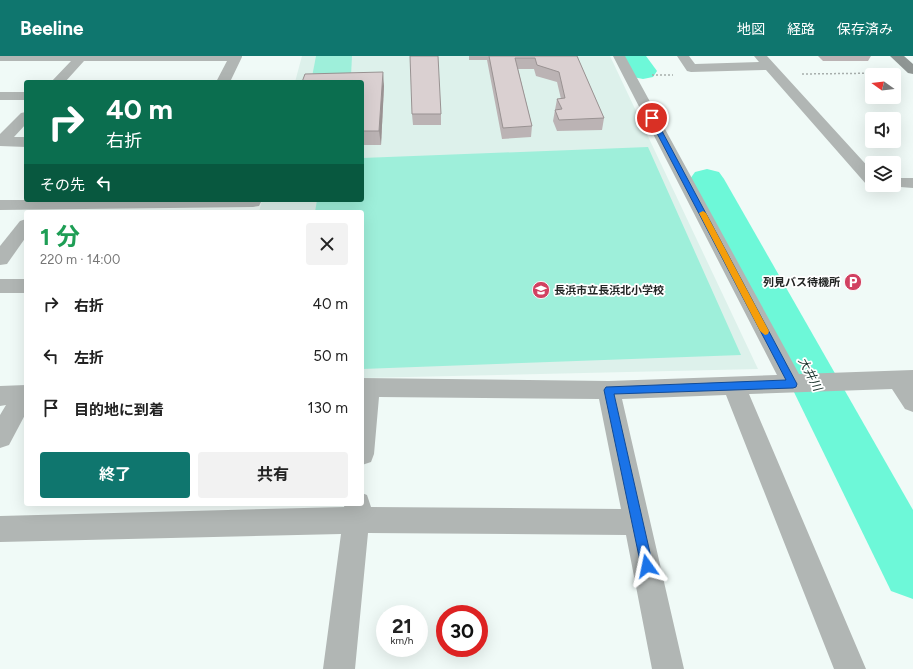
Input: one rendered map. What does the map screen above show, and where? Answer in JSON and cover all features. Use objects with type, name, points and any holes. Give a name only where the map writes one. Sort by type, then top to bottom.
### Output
[{"type":"main road","points":[[896,56],[913,70]]},
{"type":"street","points":[[60,80],[82,56]]},
{"type":"street","points":[[0,57],[236,56],[224,80]]},
{"type":"street","points":[[619,56],[797,384]]},
{"type":"street","points":[[683,56],[691,68],[764,61],[865,173]]},
{"type":"street","points":[[0,96],[24,96]]},
{"type":"street","points":[[1,141],[24,118]]},
{"type":"street","points":[[1,141],[24,142]]},
{"type":"street","points":[[901,183],[913,182]]},
{"type":"street","points":[[0,205],[253,204]]},
{"type":"street","points":[[0,259],[24,229]]},
{"type":"street","points":[[0,286],[24,286]]},
{"type":"street","points":[[364,409],[365,387],[609,390],[906,379],[913,402]]},
{"type":"street","points":[[734,386],[850,669]]},
{"type":"street","points":[[609,390],[668,669]]},
{"type":"street","points":[[0,396],[24,395]]},
{"type":"street","points":[[0,437],[24,397]]},
{"type":"street","points":[[0,529],[357,512],[638,522]]},
{"type":"street","points":[[339,669],[357,512]]},
{"type":"shaded area","name":"長浜市立長浜北小学校","points":[[302,56],[610,56],[758,369],[364,378],[364,210],[260,210],[262,202],[364,202],[364,80],[296,80]]},
{"type":"green space","points":[[316,56],[352,56],[351,76],[312,77]]},
{"type":"green space","name":"長浜市立長浜北小学校","points":[[648,147],[741,355],[364,369],[364,210],[315,210],[317,202],[364,202],[364,158]]},
{"type":"building","points":[[410,56],[438,56],[441,114],[412,114]]},
{"type":"building","points":[[489,56],[577,56],[604,118],[559,120],[555,110],[562,109],[557,99],[565,98],[559,72],[537,65],[535,58],[515,58],[532,126],[503,128]]},
{"type":"building","points":[[383,72],[379,131],[364,131],[364,80],[303,80],[305,74]]},
{"type":"waterway","name":"大井川","points":[[633,56],[643,71]]},
{"type":"waterway","name":"大井川","points":[[707,179],[913,569]]},
{"type":"slow traffic","points":[[703,213],[765,331]]},
{"type":"place","name":"列見バス待機所","points":[[853,282]]},
{"type":"place","name":"長浜市立長浜北小学校","points":[[541,290]]},
{"type":"route","points":[[647,566],[609,390],[793,384],[652,118]]}]
